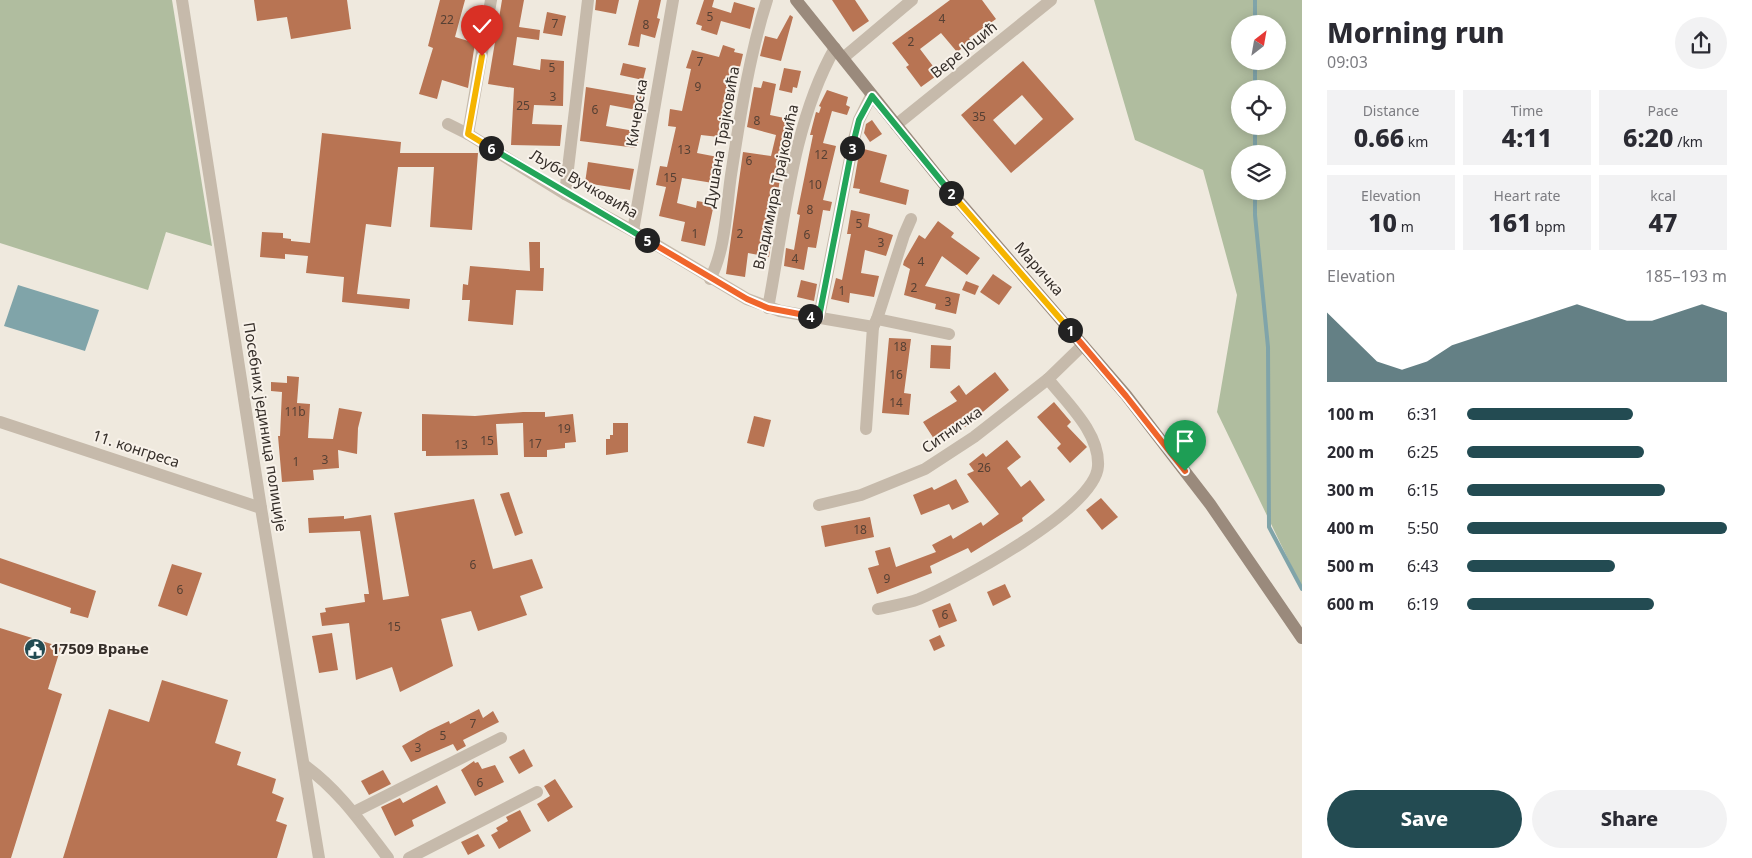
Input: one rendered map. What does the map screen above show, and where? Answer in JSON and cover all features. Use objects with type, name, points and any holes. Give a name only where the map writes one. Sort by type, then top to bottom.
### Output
[{"type":"street","name":"Посебних јединица полиције","points":[[182,0],[261,508],[319,858]]},
{"type":"street","points":[[468,134],[491,0]]},
{"type":"street","points":[[565,194],[588,0]]},
{"type":"street","name":"Кичерска","points":[[633,231],[672,0]]},
{"type":"street","name":"Душана Трајковића","points":[[710,279],[719,261],[736,142],[758,30],[767,0]]},
{"type":"street","name":"Маричка","points":[[796,0],[943,183],[1132,403],[1210,504],[1302,638]]},
{"type":"street","points":[[839,53],[912,0]]},
{"type":"street","name":"Вере Јоцић","points":[[896,125],[1051,0]]},
{"type":"street","name":"Владимира Трајковића","points":[[768,308],[801,132],[817,83],[839,53]]},
{"type":"street","points":[[819,317],[853,143],[859,120],[872,96]]},
{"type":"street","name":"Љубе Вучковића","points":[[448,124],[468,134],[565,194],[633,231],[710,279],[768,308],[819,317],[949,334]]},
{"type":"street","points":[[866,430],[875,323],[911,219]]},
{"type":"street","name":"Ситничка","points":[[819,505],[861,495],[925,469],[974,437],[1048,379],[1083,345]]},
{"type":"street","points":[[878,609],[917,599],[967,576],[1005,554],[1032,537],[1059,515],[1092,483],[1098,468],[1095,442],[1048,379]]},
{"type":"street","name":"11. конгреса","points":[[0,422],[261,508]]},
{"type":"street","points":[[354,812],[501,738]]},
{"type":"street","points":[[304,766],[326,781],[354,812],[388,858]]},
{"type":"street","points":[[409,858],[537,792]]},
{"type":"green space","points":[[0,0],[172,0],[212,246],[166,232],[148,290],[0,243]]},
{"type":"green space","points":[[1094,0],[1302,0],[1302,588],[1217,412],[1237,295],[1203,170],[1135,140]]},
{"type":"water","points":[[18,285],[99,310],[85,351],[4,326]]},
{"type":"building","points":[[254,0],[347,0],[351,29],[291,39],[287,17],[257,21]]},
{"type":"building","points":[[440,0],[465,0],[455,37],[475,43],[468,88],[442,80],[437,99],[419,94],[433,48],[428,46]]},
{"type":"building","points":[[502,0],[524,0],[519,27],[540,30],[539,40],[517,37],[513,65],[540,70],[541,59],[564,61],[563,106],[534,105],[532,124],[562,125],[560,146],[511,145],[514,88],[488,84]]},
{"type":"building","points":[[596,0],[619,0],[616,14],[595,10]]},
{"type":"building","points":[[639,0],[661,0],[657,18],[660,19],[655,38],[641,34],[639,47],[628,45]]},
{"type":"building","points":[[704,0],[714,0],[712,7],[731,13],[734,2],[755,8],[750,29],[721,21],[717,35],[701,30],[702,26],[696,24]]},
{"type":"building","points":[[832,0],[855,0],[869,21],[853,32]]},
{"type":"building","points":[[950,0],[982,0],[996,19],[969,38],[971,41],[957,52],[941,33],[920,49],[939,74],[921,87],[906,67],[909,65],[892,43]]},
{"type":"building","points":[[547,12],[566,16],[562,36],[543,33]]},
{"type":"building","points":[[790,15],[793,17],[781,61],[760,56],[765,36],[777,39]]},
{"type":"building","points":[[723,45],[735,49],[734,52],[743,54],[738,75],[735,74],[725,120],[730,121],[728,138],[701,135],[697,153],[723,158],[719,184],[682,178],[677,203],[696,208],[697,201],[714,204],[705,246],[681,241],[685,222],[659,216],[666,187],[656,185],[660,166],[667,167],[676,127],[668,126],[670,109],[682,111],[691,69],[686,68],[692,50],[719,57]]},
{"type":"building","points":[[1023,61],[1074,119],[1011,173],[961,115]],"holes":[[[1022,95],[1043,119],[1015,145],[993,120]]]},
{"type":"building","points":[[623,63],[646,68],[643,80],[620,75]]},
{"type":"building","points":[[784,68],[801,71],[797,88],[793,87],[792,93],[779,90]]},
{"type":"building","points":[[763,81],[776,84],[770,115],[794,120],[780,178],[769,257],[748,253],[745,277],[726,274],[743,152],[771,156],[776,135],[747,127],[754,87],[761,88]]},
{"type":"building","points":[[586,87],[644,97],[642,111],[610,105],[606,126],[640,132],[637,148],[580,141]]},
{"type":"building","points":[[827,90],[848,97],[846,105],[850,107],[847,115],[832,111],[823,143],[836,146],[823,200],[832,202],[830,211],[823,210],[816,248],[808,247],[804,270],[784,266],[786,248],[794,250],[800,215],[797,214],[813,135],[810,135],[816,112],[819,113],[821,107],[819,106]]},
{"type":"building","points":[[872,120],[882,134],[870,142],[864,133],[866,124]]},
{"type":"building","points":[[322,133],[401,142],[400,153],[478,153],[472,230],[430,227],[434,167],[398,167],[391,227],[366,224],[357,294],[410,299],[409,309],[342,302],[344,277],[306,273],[308,256],[285,254],[285,259],[260,257],[262,232],[283,233],[283,238],[291,239],[291,241],[310,243]]},
{"type":"building","points":[[860,148],[887,155],[880,182],[909,190],[906,205],[859,193],[860,189],[853,188]]},
{"type":"building","points":[[588,162],[634,169],[630,190],[585,183]]},
{"type":"building","points":[[851,210],[870,214],[868,227],[893,235],[886,256],[865,250],[861,273],[879,276],[874,297],[850,293],[849,303],[831,299],[836,278],[842,280],[851,234],[847,234]]},
{"type":"building","points":[[938,221],[954,233],[951,237],[980,258],[967,275],[942,256],[925,286],[960,294],[956,314],[935,309],[936,304],[904,295],[910,269],[903,265],[904,261],[919,235],[925,239]]},
{"type":"building","points":[[529,242],[540,242],[540,268],[544,268],[543,291],[516,290],[513,325],[468,321],[470,300],[462,300],[463,284],[468,285],[470,266],[530,271]]},
{"type":"building","points":[[993,274],[1012,287],[999,305],[980,292]]},
{"type":"building","points":[[801,280],[817,284],[814,301],[797,297]]},
{"type":"building","points":[[966,281],[979,286],[975,295],[962,290]]},
{"type":"building","points":[[889,338],[911,339],[904,393],[911,394],[909,415],[882,413]]},
{"type":"building","points":[[931,345],[951,346],[950,369],[930,368]]},
{"type":"building","points":[[995,372],[1009,390],[965,427],[962,423],[936,442],[923,422],[957,401],[950,392],[959,385],[966,395]]},
{"type":"building","points":[[287,376],[299,377],[297,403],[310,404],[308,438],[333,439],[339,408],[362,412],[358,428],[357,454],[338,450],[339,468],[313,470],[314,480],[282,482],[278,436],[280,436],[282,392],[271,391],[271,382],[287,383]]},
{"type":"building","points":[[1054,402],[1071,422],[1067,426],[1087,447],[1070,463],[1057,448],[1061,444],[1037,417]]},
{"type":"building","points":[[545,412],[545,417],[573,414],[576,442],[565,443],[565,448],[547,450],[547,457],[524,457],[523,423],[496,424],[498,455],[426,456],[426,451],[422,451],[422,414],[475,416]]},
{"type":"building","points":[[754,416],[771,420],[764,447],[747,443]]},
{"type":"building","points":[[613,423],[628,423],[628,452],[606,455],[606,439],[610,439],[610,435],[613,435]]},
{"type":"building","points":[[1007,440],[1021,457],[1007,468],[1021,487],[1030,480],[1045,500],[1022,518],[1023,521],[971,553],[968,548],[930,566],[932,573],[877,594],[868,568],[879,565],[875,551],[890,547],[896,567],[936,552],[932,545],[951,535],[953,539],[981,522],[983,526],[999,514],[967,474],[974,471],[969,464],[983,453],[986,457]]},
{"type":"building","points":[[956,479],[969,502],[952,510],[949,504],[921,515],[913,495],[932,487],[934,490]]},
{"type":"building","points":[[509,492],[523,533],[515,536],[500,494]]},
{"type":"building","points":[[1101,498],[1118,517],[1102,530],[1086,510]]},
{"type":"building","points":[[474,499],[493,569],[532,559],[543,588],[520,596],[527,615],[478,631],[471,611],[441,619],[453,666],[400,692],[392,667],[356,680],[349,623],[322,626],[320,613],[326,612],[325,608],[365,602],[364,594],[369,594],[360,531],[309,533],[308,518],[344,516],[344,519],[371,515],[383,600],[409,596],[394,513]]},
{"type":"building","points":[[870,517],[874,537],[825,547],[821,526]]},
{"type":"building","points":[[0,558],[96,591],[88,618],[70,613],[71,608],[0,583]]},
{"type":"building","points":[[172,564],[202,573],[187,616],[158,606]]},
{"type":"building","points":[[1005,584],[1011,597],[993,606],[987,592]]},
{"type":"building","points":[[950,603],[957,621],[939,628],[932,610]]},
{"type":"building","points":[[0,628],[61,647],[48,689],[62,694],[11,858],[0,858]]},
{"type":"building","points":[[332,633],[338,670],[319,673],[312,636]]},
{"type":"building","points":[[940,635],[945,646],[934,651],[929,640]]},
{"type":"building","points":[[162,680],[228,700],[215,743],[241,752],[237,765],[276,779],[272,793],[284,798],[276,821],[287,825],[277,858],[63,858],[109,709],[149,722]]},
{"type":"building","points":[[479,709],[483,718],[493,711],[499,722],[463,740],[466,746],[457,751],[453,744],[411,762],[402,746],[428,731],[449,721],[450,724]]},
{"type":"building","points":[[524,749],[533,766],[519,774],[509,757]]},
{"type":"building","points":[[474,761],[475,763],[478,762],[482,769],[495,765],[504,782],[475,796],[461,770]]},
{"type":"building","points":[[383,770],[391,784],[369,795],[361,781]]},
{"type":"building","points":[[555,779],[573,807],[548,822],[537,804],[550,796],[544,786]]},
{"type":"building","points":[[437,785],[446,803],[412,820],[414,826],[395,836],[381,807],[400,798],[403,803]]},
{"type":"building","points":[[520,810],[531,831],[499,849],[491,835],[498,831],[496,828],[508,821],[506,817]]},
{"type":"building","points":[[478,834],[485,846],[468,855],[461,842]]},
{"type":"waterway","points":[[1255,0],[1255,15]]},
{"type":"waterway","points":[[1255,70],[1255,80]]},
{"type":"waterway","points":[[1255,135],[1255,145]]},
{"type":"waterway","points":[[1255,200],[1268,347],[1269,527],[1302,589]]},
{"type":"place","name":"17509 Врање","points":[[35,649]]},
{"type":"route","points":[[482,56],[468,134],[565,194],[633,231],[731,291],[768,308],[819,317],[853,143],[859,120],[872,96],[943,183],[1126,396],[1185,471]]}]
